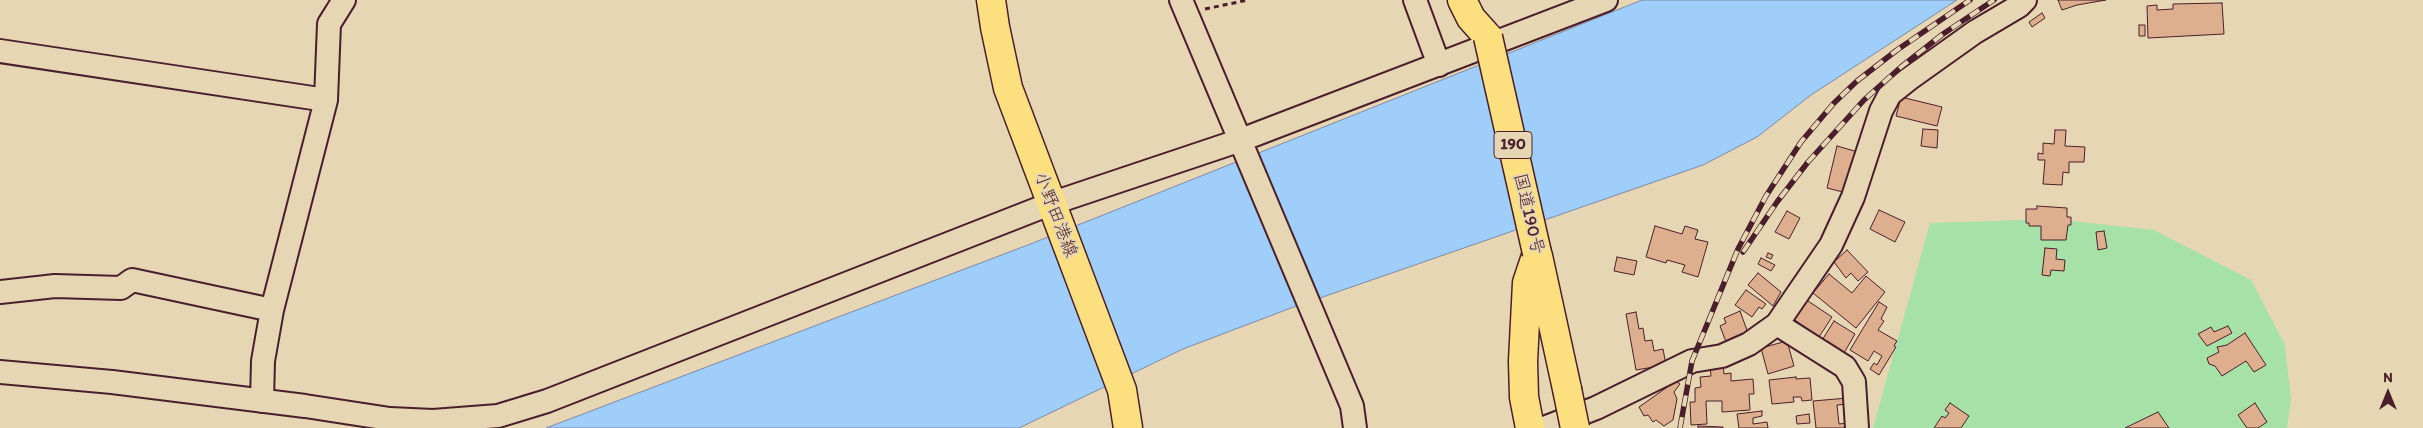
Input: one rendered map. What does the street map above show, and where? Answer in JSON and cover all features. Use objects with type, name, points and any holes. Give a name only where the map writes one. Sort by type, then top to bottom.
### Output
[{"type":"main road","name":"小野田港線","points":[[991,0],[1008,88],[1122,390],[1128,428]]},
{"type":"main road","points":[[1462,0],[1471,18],[1488,37]]},
{"type":"main road","name":"国道190号","points":[[1482,0],[1488,37],[1575,428]]},
{"type":"main road","points":[[1530,428],[1524,396],[1523,361],[1527,282],[1537,253]]},
{"type":"street","points":[[262,401],[263,361],[272,310],[326,100],[329,24],[344,0]]},
{"type":"street","points":[[1415,0],[1439,65]]},
{"type":"street","points":[[0,372],[112,382],[390,419],[433,421],[498,416],[546,401],[1054,212],[1244,147],[1439,65],[1606,0]]},
{"type":"street","points":[[1544,428],[1596,408],[1692,361],[1722,356],[1749,344],[1777,324],[1832,245],[1852,197],[1881,111],[1890,94],[1975,32],[2019,6],[2025,0]]},
{"type":"street","points":[[1185,8],[1352,406],[1355,428]]},
{"type":"street","points":[[0,51],[326,100]]},
{"type":"street","points":[[0,292],[54,286],[121,288],[132,280],[272,310]]},
{"type":"street","points":[[1777,324],[1845,367],[1854,382],[1857,428]]},
{"type":"path","points":[[1185,8],[1206,8],[1248,0]]},
{"type":"green space","points":[[2054,219],[2154,230],[2251,280],[2285,345],[2291,400],[2287,428],[1873,428],[1930,223]]},
{"type":"water","points":[[1642,0],[1957,0],[1811,95],[1757,137],[1703,165],[1291,308],[1183,349],[1019,428],[546,428],[1033,243]]},
{"type":"building","points":[[2058,0],[2106,0],[2077,5],[2062,10]]},
{"type":"building","points":[[2222,3],[2224,34],[2148,38],[2147,6],[2157,5],[2157,10],[2173,9],[2173,4]]},
{"type":"building","points":[[2042,13],[2045,18],[2032,27],[2029,22]]},
{"type":"building","points":[[2139,25],[2145,25],[2145,36],[2139,36]]},
{"type":"building","points":[[1901,97],[1942,107],[1937,126],[1896,116]]},
{"type":"building","points":[[1923,129],[1938,130],[1937,148],[1921,146]]},
{"type":"building","points":[[2055,130],[2066,130],[2065,146],[2085,147],[2084,162],[2069,162],[2069,173],[2063,172],[2062,185],[2043,184],[2045,160],[2038,160],[2038,153],[2043,154],[2043,143],[2054,144]]},
{"type":"building","points":[[1837,146],[1858,152],[1847,193],[1827,188]]},
{"type":"building","points":[[2037,206],[2067,208],[2067,217],[2071,217],[2071,225],[2068,225],[2066,240],[2041,240],[2041,226],[2029,226],[2029,223],[2026,223],[2026,209],[2037,209]]},
{"type":"building","points":[[1879,210],[1905,222],[1895,242],[1870,229]]},
{"type":"building","points":[[1787,211],[1800,218],[1789,239],[1775,232]]},
{"type":"building","points":[[1655,226],[1682,234],[1685,226],[1698,230],[1695,239],[1708,242],[1698,277],[1682,272],[1685,265],[1667,260],[1666,263],[1646,257]]},
{"type":"building","points":[[2104,231],[2107,248],[2098,250],[2096,232]]},
{"type":"building","points":[[2045,248],[2057,249],[2056,259],[2065,260],[2064,271],[2051,270],[2050,276],[2042,275]]},
{"type":"building","points":[[1847,250],[1868,272],[1858,281],[1851,273],[1846,278],[1834,262]]},
{"type":"building","points":[[1768,253],[1773,255],[1771,259],[1766,257]]},
{"type":"building","points":[[1617,257],[1637,261],[1634,275],[1614,271]]},
{"type":"building","points":[[1761,258],[1775,265],[1771,271],[1758,264]]},
{"type":"building","points":[[1758,273],[1781,292],[1773,306],[1748,285]]},
{"type":"building","points":[[1829,274],[1852,293],[1866,276],[1885,292],[1856,328],[1813,293]]},
{"type":"building","points":[[1746,290],[1766,304],[1762,309],[1759,307],[1752,317],[1735,305]]},
{"type":"building","points":[[1805,299],[1832,317],[1819,337],[1792,318]]},
{"type":"building","points":[[1879,302],[1887,307],[1881,319],[1884,321],[1878,330],[1897,341],[1894,346],[1896,347],[1879,375],[1870,369],[1874,363],[1877,365],[1882,356],[1874,351],[1868,361],[1850,350]]},
{"type":"building","points":[[1740,311],[1748,333],[1726,342],[1720,326],[1726,323],[1724,318]]},
{"type":"building","points":[[1636,312],[1639,329],[1643,328],[1645,341],[1652,340],[1654,351],[1663,349],[1666,365],[1636,370],[1626,314]]},
{"type":"building","points":[[1834,321],[1855,334],[1844,353],[1819,345]]},
{"type":"building","points":[[2228,326],[2232,333],[2207,346],[2198,334],[2211,327],[2214,332]]},
{"type":"building","points":[[2245,333],[2266,365],[2254,372],[2246,361],[2222,376],[2215,366],[2209,364],[2207,358],[2219,352],[2217,347],[2227,345]]},
{"type":"building","points":[[1787,341],[1794,366],[1768,374],[1761,348]]},
{"type":"building","points":[[1710,365],[1723,365],[1724,374],[1731,373],[1731,381],[1753,379],[1754,394],[1749,394],[1750,410],[1722,412],[1722,401],[1706,401],[1707,424],[1691,425],[1690,402],[1695,402],[1695,388],[1701,387],[1700,377],[1711,376]]},
{"type":"building","points":[[1796,377],[1796,379],[1810,378],[1812,400],[1802,401],[1801,397],[1793,397],[1794,402],[1772,404],[1769,380]]},
{"type":"building","points":[[1676,381],[1680,384],[1674,392],[1677,399],[1673,420],[1664,426],[1656,420],[1653,422],[1648,415],[1644,416],[1639,407]]},
{"type":"building","points":[[1848,398],[1848,404],[1837,405],[1839,424],[1847,423],[1847,428],[1816,428],[1813,401]]},
{"type":"building","points":[[1950,403],[1969,416],[1961,428],[1934,428],[1942,416],[1945,418],[1949,413],[1945,410]]},
{"type":"building","points":[[2255,403],[2267,422],[2258,428],[2247,428],[2238,415]]},
{"type":"building","points":[[1762,411],[1762,416],[1753,418],[1753,424],[1767,422],[1768,428],[1739,428],[1737,414]]},
{"type":"building","points":[[2158,412],[2169,428],[2125,428]]},
{"type":"building","points":[[1809,414],[1810,423],[1797,424],[1796,416]]},
{"type":"building","points":[[1698,426],[1723,427],[1723,428],[1698,428]]},
{"type":"railway","points":[[1680,428],[1692,361],[1738,249],[1766,196],[1801,142],[1834,103],[1857,81],[1897,50],[1970,0]]},
{"type":"railway","points":[[1743,252],[1777,202],[1808,162],[1864,100],[1901,67],[1943,34],[1994,0]]}]
